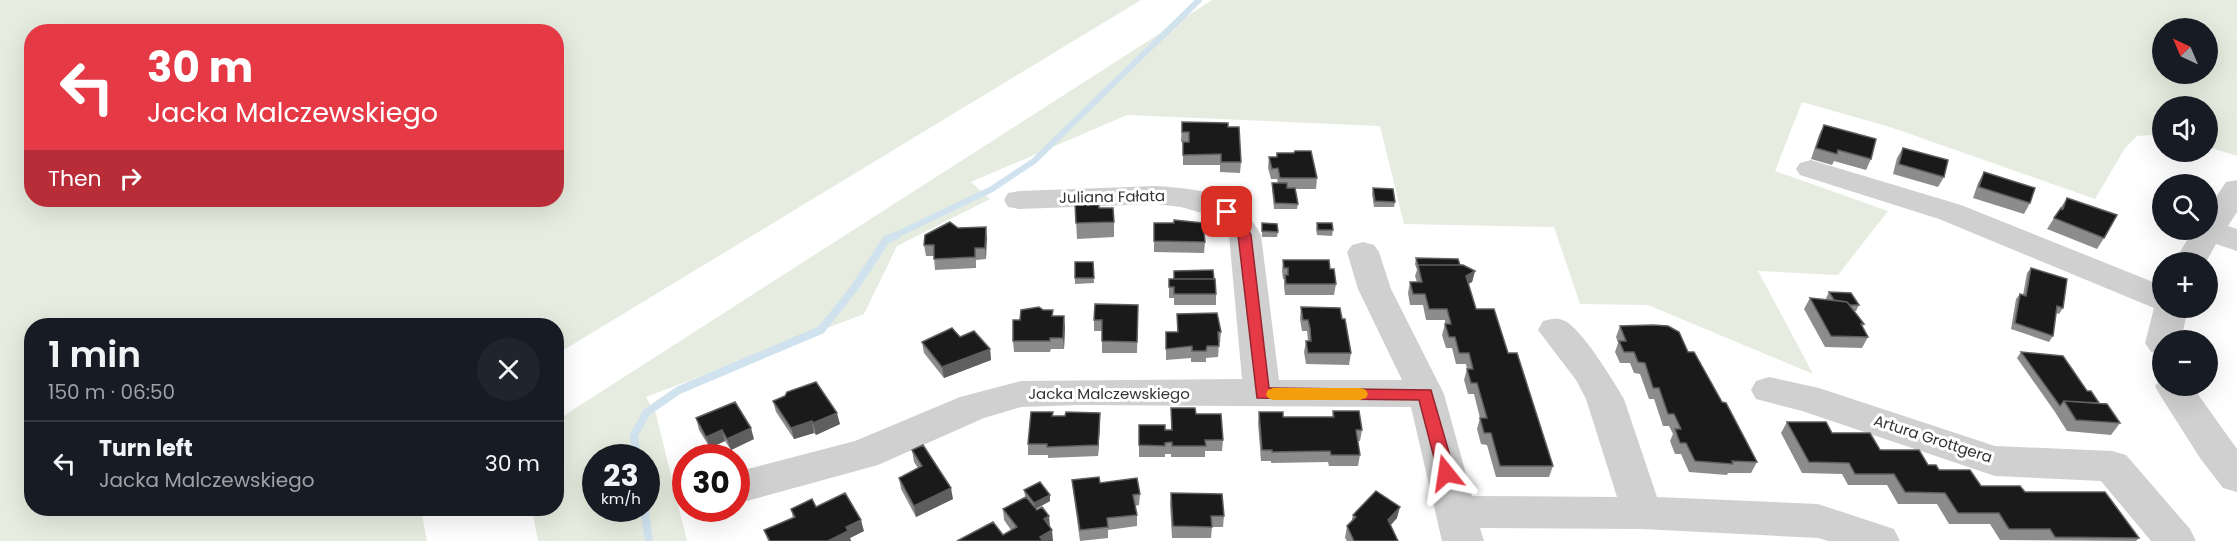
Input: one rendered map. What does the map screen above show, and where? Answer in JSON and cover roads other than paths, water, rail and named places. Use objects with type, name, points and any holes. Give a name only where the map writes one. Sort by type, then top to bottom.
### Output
[{"type":"street","points":[[1811,169],[1950,212],[2152,295]]},
{"type":"street","points":[[2203,252],[2223,236],[2237,189]]},
{"type":"street","name":"Juliana Fałata","points":[[1020,200],[1156,195],[1190,198],[1231,214],[1242,226],[1245,235],[1262,394]]},
{"type":"street","points":[[1363,252],[1371,284],[1426,394],[1460,527],[1642,513],[1818,521],[1879,541]]},
{"type":"street","points":[[1555,330],[1590,372],[1605,399],[1642,513]]},
{"type":"street","name":"Artura Grottgera","points":[[1769,390],[1806,398],[1995,461],[2112,466],[2175,541]]},
{"type":"street","name":"Jacka Malczewskiego","points":[[750,484],[864,454],[973,407],[1020,394],[1081,392],[1426,394]]},
{"type":"street","points":[[2180,396],[2214,448],[2237,477]]},
{"type":"waterway","points":[[894,236],[992,189],[1034,161],[1199,0]]},
{"type":"waterway","points":[[635,444],[634,435],[647,412],[679,390],[821,330],[855,287],[886,240],[897,235]]},
{"type":"waterway","points":[[646,522],[649,541]]}]
